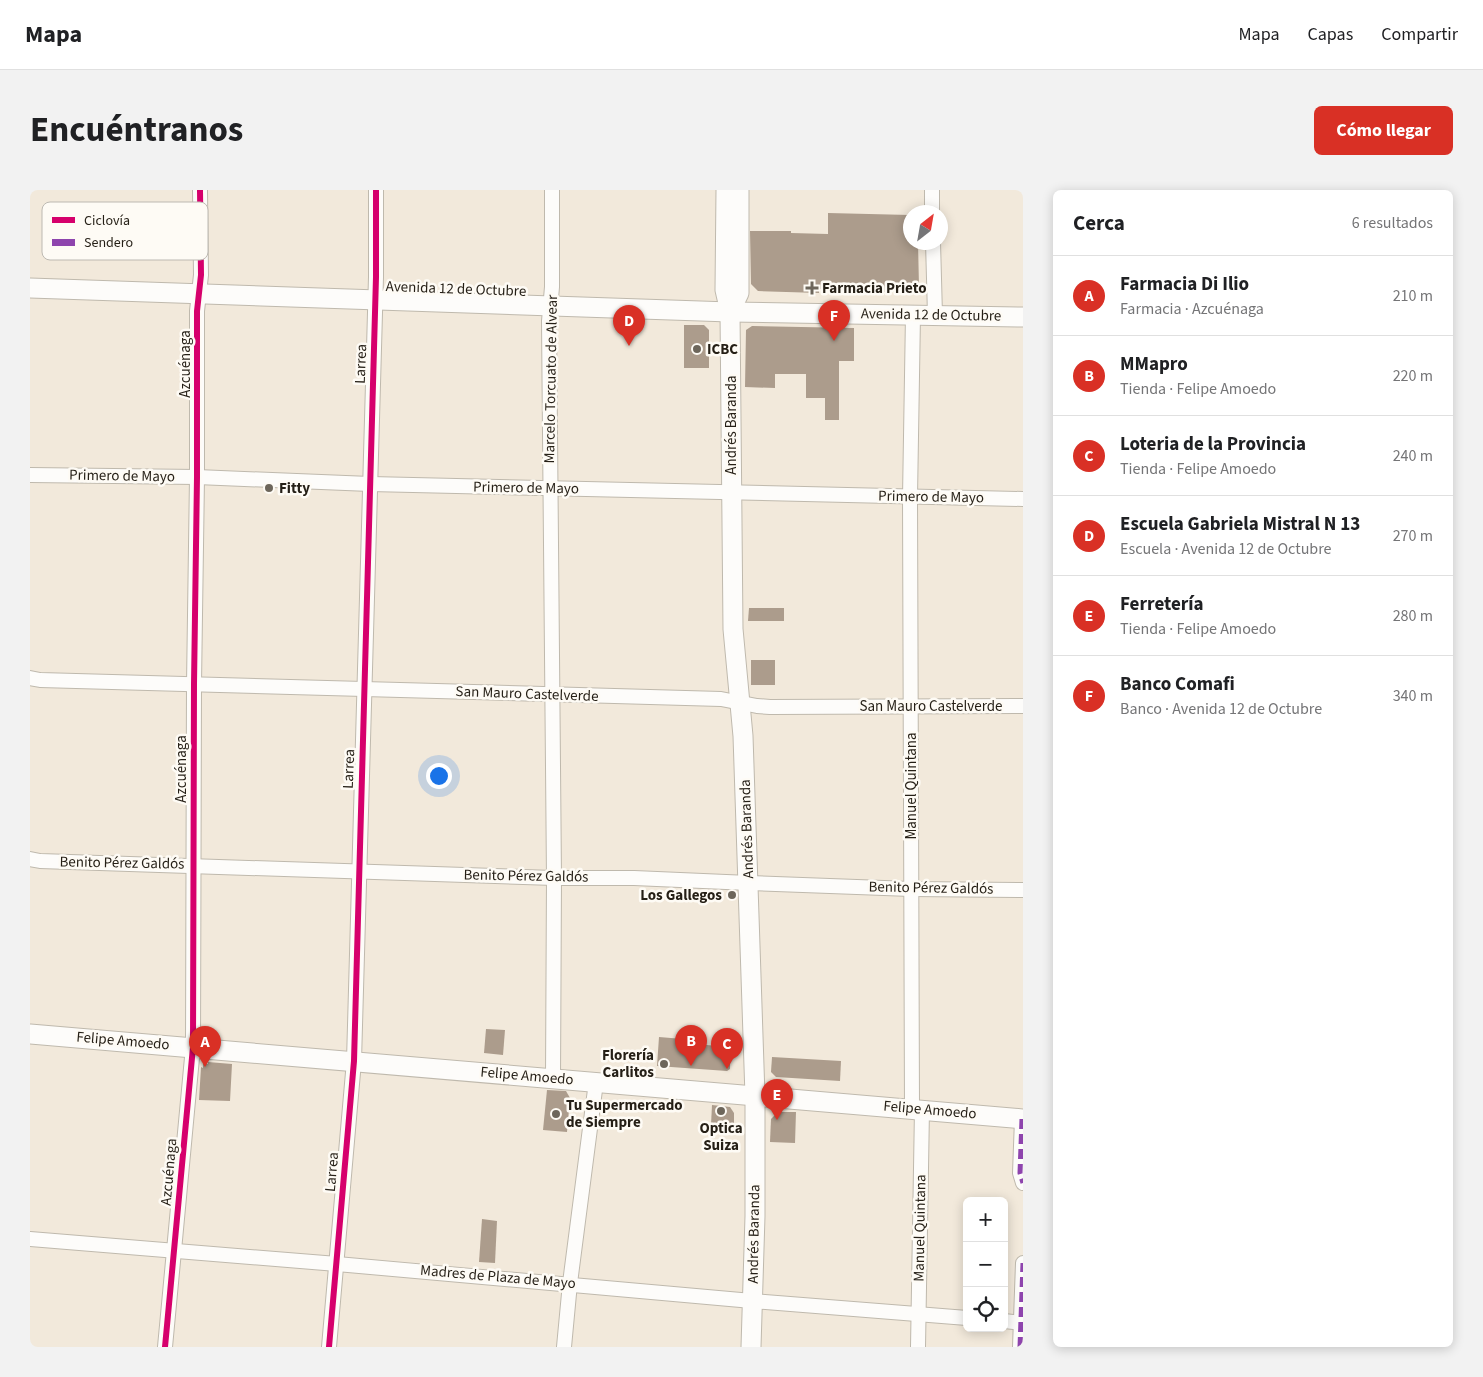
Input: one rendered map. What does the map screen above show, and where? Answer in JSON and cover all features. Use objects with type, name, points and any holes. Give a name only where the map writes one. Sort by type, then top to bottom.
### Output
[{"type":"main road","name":"Andrés Baranda","points":[[726,190],[725,290],[730,312],[733,629],[743,736],[755,1096],[751,1347]]},
{"type":"main road","name":"Andrés Baranda","points":[[730,312],[739,293],[740,190]]},
{"type":"main road","name":"Avenida 12 de Octubre","points":[[30,288],[730,312],[1023,317]]},
{"type":"main road","name":"Felipe Amoedo","points":[[30,1034],[1022,1119]]},
{"type":"street","name":"Larrea","points":[[329,1347],[354,1061],[376,299],[376,190]]},
{"type":"street","name":"Marcelo Torcuato de Alvear","points":[[552,190],[552,287],[549,320],[554,878],[553,1078]]},
{"type":"street","points":[[932,190],[932,205]]},
{"type":"street","points":[[933,250],[935,315]]},
{"type":"street","name":"Azcuénaga","points":[[165,1347],[193,1047],[194,684],[198,294],[201,260]]},
{"type":"street","name":"Manuel Quintana","points":[[913,315],[910,497],[910,706],[911,889],[917,1109],[918,1347]]},
{"type":"street","name":"Primero de Mayo","points":[[30,475],[197,477],[370,484],[1023,499]]},
{"type":"street","name":"San Mauro Castelverde","points":[[30,678],[40,680],[721,699],[770,706],[1023,706]]},
{"type":"street","name":"Benito Pérez Galdós","points":[[30,859],[40,861],[554,878],[634,878],[911,889],[1023,890]]},
{"type":"street","points":[[564,1347],[570,1284],[596,1082]]},
{"type":"street","points":[[1022,1119],[1020,1174],[1023,1183]]},
{"type":"street","name":"Madres de Plaza de Mayo","points":[[30,1239],[963,1318]]},
{"type":"street","points":[[1020,1347],[1023,1262]]},
{"type":"street","points":[[1008,1321],[1022,1323]]},
{"type":"building","points":[[828,213],[903,215],[903,250],[918,250],[919,287],[916,291],[850,293],[849,290],[819,289],[819,293],[758,291],[751,284],[750,231],[791,231],[791,233],[828,234]]},
{"type":"building","name":"ICBC","points":[[684,325],[704,325],[709,330],[709,368],[684,368]]},
{"type":"building","points":[[752,326],[854,328],[854,361],[839,361],[839,420],[825,420],[825,398],[806,398],[806,374],[775,374],[775,388],[745,387],[746,330]]},
{"type":"building","points":[[749,608],[784,608],[784,621],[748,621]]},
{"type":"building","points":[[751,660],[775,660],[775,685],[751,685]]},
{"type":"building","points":[[486,1029],[505,1030],[503,1055],[484,1053]]},
{"type":"building","points":[[659,1037],[683,1039],[683,1043],[730,1047],[730,1069],[727,1071],[657,1066]]},
{"type":"building","points":[[772,1057],[841,1061],[840,1081],[776,1077],[771,1072]]},
{"type":"building","points":[[208,1062],[232,1064],[230,1101],[199,1100],[201,1067],[203,1068],[203,1064],[208,1064]]},
{"type":"building","name":"Tu Supermercado de Siempre","points":[[547,1090],[566,1091],[570,1098],[567,1132],[543,1130]]},
{"type":"building","points":[[712,1105],[730,1107],[734,1113],[734,1127],[711,1125]]},
{"type":"building","points":[[778,1112],[796,1112],[795,1143],[770,1142],[771,1119]]},
{"type":"building","points":[[482,1219],[497,1221],[495,1263],[479,1262]]},
{"type":"marked path","points":[[1022,1119],[1020,1173],[1023,1183]]},
{"type":"marked path","points":[[1020,1347],[1023,1263]]},
{"type":"cycle path","points":[[200,190],[200,202]]},
{"type":"cycle path","points":[[329,1347],[354,1061],[376,277],[376,190]]},
{"type":"cycle path","points":[[165,1347],[193,1047],[197,311],[201,260]]},
{"type":"place","name":"Farmacia Prieto","points":[[812,288]]},
{"type":"place","name":"Banco Comafi","points":[[834,341]]},
{"type":"place","name":"Escuela Gabriela Mistral N 13","points":[[629,346]]},
{"type":"place","name":"ICBC","points":[[697,349]]},
{"type":"place","name":"Fitty","points":[[269,488]]},
{"type":"place","name":"Los Gallegos","points":[[732,895]]},
{"type":"place","name":"Florería Carlitos","points":[[664,1064]]},
{"type":"place","name":"MMapro","points":[[691,1066]]},
{"type":"place","name":"Farmacia Di Ilio","points":[[205,1067]]},
{"type":"place","name":"Loteria de la Provincia","points":[[727,1069]]},
{"type":"place","name":"Optica Suiza","points":[[721,1111]]},
{"type":"place","name":"Tu Supermercado de Siempre","points":[[556,1114]]},
{"type":"place","name":"Ferretería","points":[[777,1120]]}]
